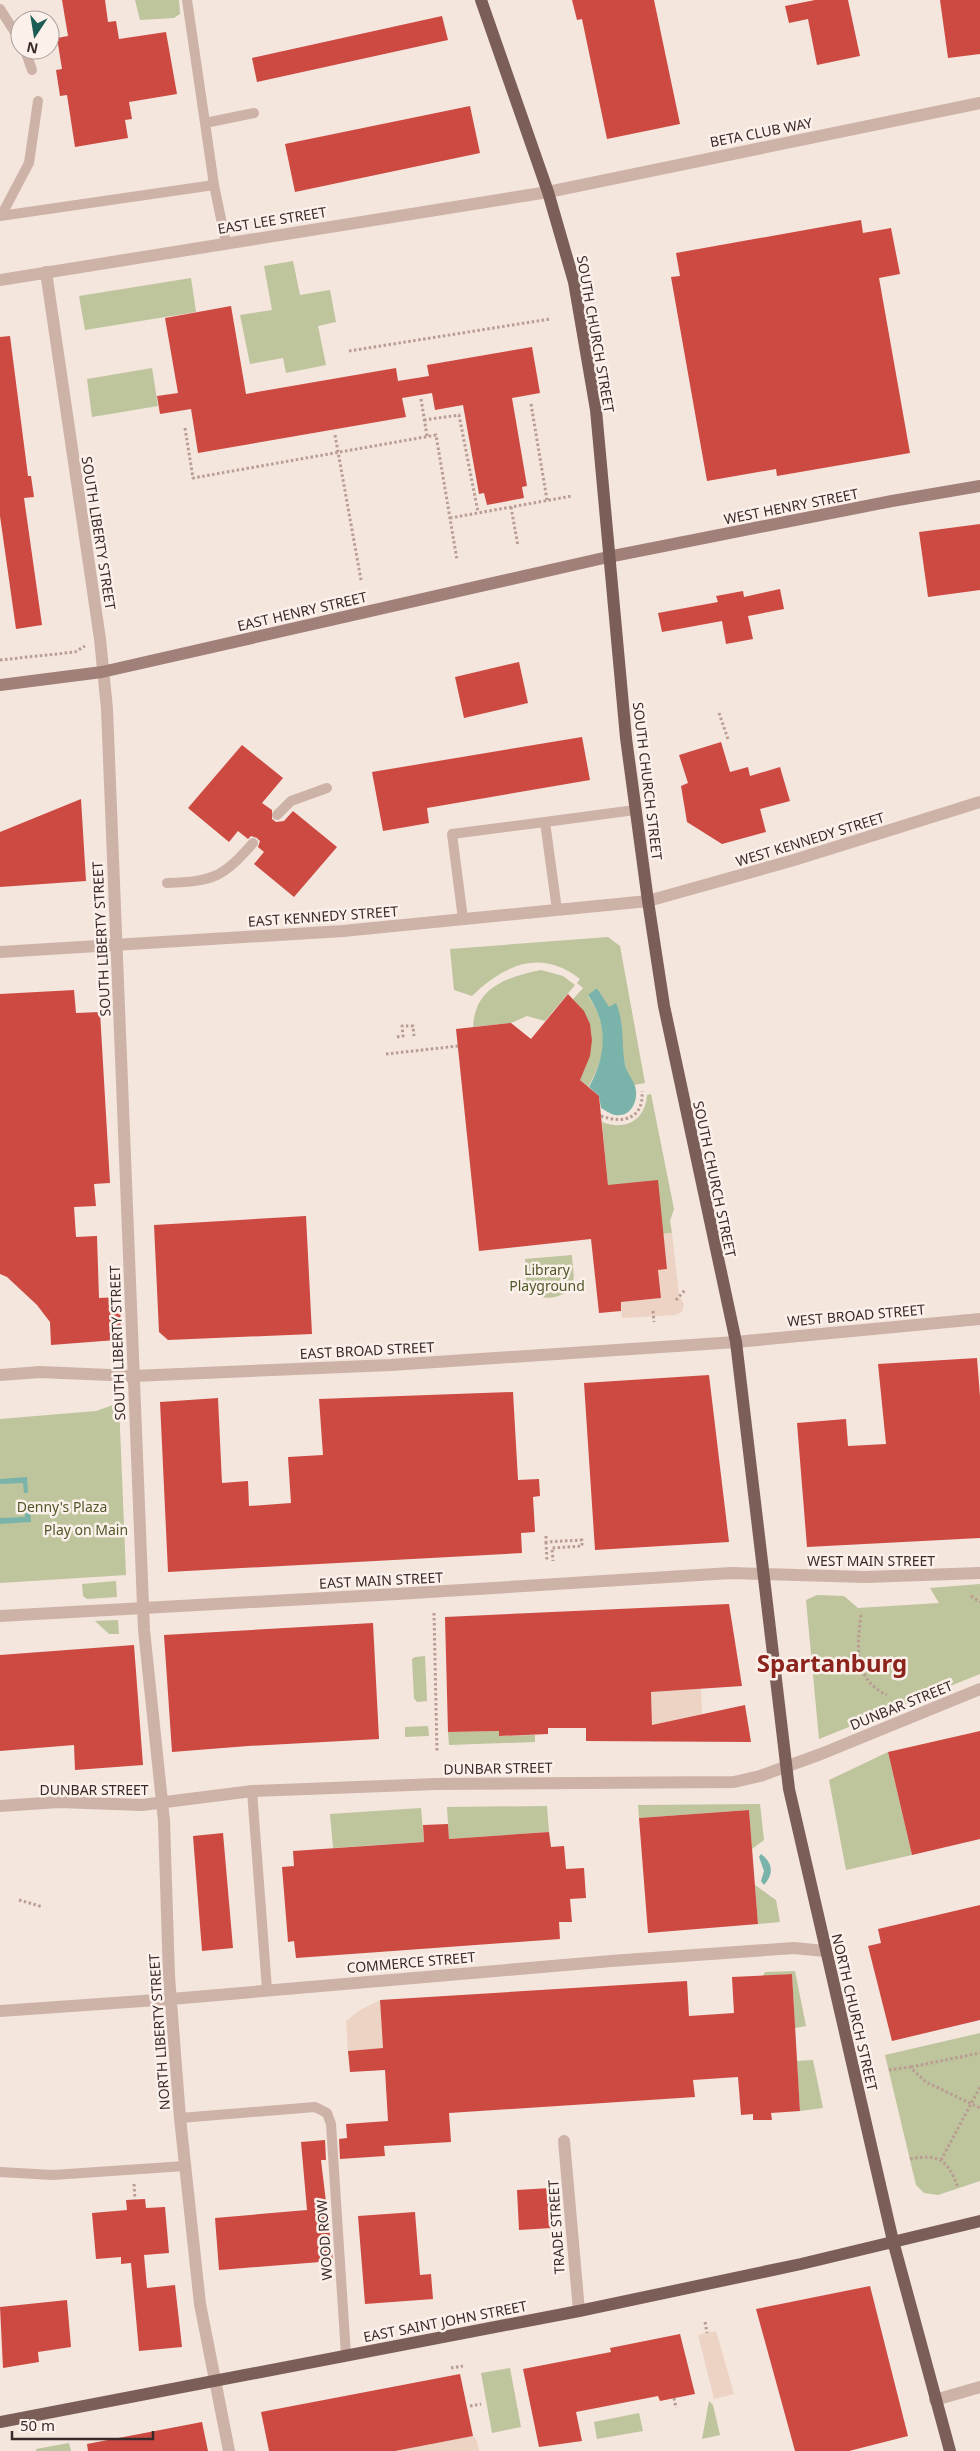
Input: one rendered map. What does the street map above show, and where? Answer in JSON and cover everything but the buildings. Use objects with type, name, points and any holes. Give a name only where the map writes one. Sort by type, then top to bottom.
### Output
[{"type":"main road","name":"SOUTH CHURCH STREET","points":[[482,0],[548,192],[574,282],[596,410],[626,738],[648,901],[664,1006],[736,1342],[763,1574]]},
{"type":"main road","name":"WEST HENRY STREET","points":[[608,557],[892,501],[980,486]]},
{"type":"main road","name":"EAST HENRY STREET","points":[[0,686],[102,672],[608,557]]},
{"type":"main road","name":"NORTH CHURCH STREET","points":[[763,1574],[786,1766],[825,1951],[893,2241],[950,2451]]},
{"type":"main road","name":"EAST SAINT JOHN STREET","points":[[0,2422],[216,2379],[579,2311],[801,2264],[980,2221]]},
{"type":"street","name":"BETA CLUB WAY","points":[[548,192],[980,103]]},
{"type":"street","name":"EAST LEE STREET","points":[[0,280],[548,192]]},
{"type":"street","name":"SOUTH LIBERTY STREET","points":[[46,272],[100,640],[107,709],[125,1126],[142,1608]]},
{"type":"street","name":"WEST KENNEDY STREET","points":[[648,901],[794,860],[980,802]]},
{"type":"street","name":"EAST KENNEDY STREET","points":[[0,952],[343,931],[648,901]]},
{"type":"street","name":"WEST BROAD STREET","points":[[736,1342],[980,1319]]},
{"type":"street","name":"EAST BROAD STREET","points":[[0,1375],[40,1372],[133,1376],[391,1364],[736,1342]]},
{"type":"street","name":"EAST MAIN STREET","points":[[0,1616],[731,1573],[763,1574]]},
{"type":"street","name":"WEST MAIN STREET","points":[[763,1574],[866,1577],[980,1573]]},
{"type":"street","name":"NORTH LIBERTY STREET","points":[[142,1608],[162,1803],[171,1999],[180,2118],[200,2304],[229,2451]]},
{"type":"street","name":"DUNBAR STREET","points":[[0,1806],[59,1802],[142,1805],[252,1792],[436,1784],[734,1782],[760,1776],[980,1689]]},
{"type":"street","name":"COMMERCE STREET","points":[[0,2010],[171,1999],[267,1989],[784,1948],[825,1951]]},
{"type":"street","name":"TRADE STREET","points":[[564,2141],[579,2311]]},
{"type":"street","points":[[935,2400],[980,2387]]},
{"type":"lane","points":[[187,0],[214,185],[226,243]]},
{"type":"lane","points":[[0,9],[10,24]]},
{"type":"lane","points":[[28,60],[32,70]]},
{"type":"lane","points":[[1,216],[29,163],[38,100]]},
{"type":"lane","points":[[205,123],[254,113]]},
{"type":"lane","points":[[1,216],[214,185]]},
{"type":"lane","points":[[277,814],[291,800],[327,788]]},
{"type":"lane","points":[[463,919],[452,834],[636,810]]},
{"type":"lane","points":[[545,822],[557,910]]},
{"type":"lane","points":[[167,883],[201,882],[230,869],[253,843]]},
{"type":"lane","points":[[252,1792],[267,1989]]},
{"type":"lane","name":"WOOD ROW","points":[[180,2118],[315,2107],[327,2113],[331,2124],[346,2355]]},
{"type":"lane","points":[[0,2164],[5,2172],[53,2175],[185,2166]]},
{"type":"path","points":[[349,351],[550,319]]},
{"type":"path","points":[[421,399],[427,436]]},
{"type":"path","points":[[531,404],[547,500]]},
{"type":"path","points":[[424,420],[460,415],[478,512]]},
{"type":"path","points":[[185,428],[193,478],[436,435],[457,560]]},
{"type":"path","points":[[335,435],[361,580]]},
{"type":"path","points":[[450,518],[572,496]]},
{"type":"path","points":[[511,507],[518,546]]},
{"type":"path","points":[[0,660],[75,652],[85,646]]},
{"type":"path","points":[[719,713],[728,739]]},
{"type":"path","points":[[396,1036],[402,1036],[402,1026],[413,1026],[414,1036]]},
{"type":"path","points":[[386,1054],[458,1046]]},
{"type":"path","points":[[601,1116],[616,1121],[627,1119],[641,1105],[642,1091]]},
{"type":"path","points":[[676,1300],[685,1290]]},
{"type":"path","points":[[653,1311],[654,1322]]},
{"type":"path","points":[[546,1536],[547,1561]]},
{"type":"path","points":[[546,1542],[582,1540],[582,1546],[552,1548],[553,1561]]},
{"type":"path","points":[[971,1596],[980,1602]]},
{"type":"path","points":[[434,1613],[437,1752]]},
{"type":"path","points":[[861,1615],[858,1649],[860,1664],[874,1688],[887,1695]]},
{"type":"path","points":[[19,1900],[43,1908]]},
{"type":"path","points":[[889,2070],[980,2053]]},
{"type":"path","points":[[910,2067],[926,2082],[980,2108]]},
{"type":"path","points":[[941,2160],[980,2087]]},
{"type":"path","points":[[910,2159],[926,2156],[941,2160],[952,2170],[958,2188]]},
{"type":"path","points":[[133,2181],[135,2200]]},
{"type":"path","points":[[705,2322],[707,2333]]},
{"type":"path","points":[[451,2368],[462,2366]]},
{"type":"path","points":[[674,2398],[676,2408]]},
{"type":"path","points":[[470,2406],[482,2404]]},
{"type":"green space","points":[[135,0],[179,0],[180,14],[174,18],[140,20]]},
{"type":"green space","points":[[293,261],[300,295],[330,290],[336,322],[318,326],[326,365],[286,373],[283,358],[250,364],[240,315],[272,310],[264,266]]},
{"type":"green space","points":[[191,278],[196,312],[85,330],[79,296]]},
{"type":"green space","points":[[152,368],[158,406],[92,417],[87,379]]},
{"type":"green space","points":[[608,937],[620,946],[645,1083],[634,1085],[628,1075],[608,1007],[597,988],[588,996],[595,1007],[603,1030],[602,1052],[599,1064],[588,1087],[578,1078],[588,1057],[592,1038],[587,1019],[573,999],[583,988],[577,983],[580,979],[565,970],[551,964],[523,964],[497,976],[472,996],[454,990],[450,949]]},
{"type":"green space","points":[[541,970],[563,976],[575,985],[545,1021],[527,1016],[511,1023],[473,1027],[475,1013],[486,993],[495,986],[516,976]]},
{"type":"green space","points":[[651,1094],[674,1209],[670,1221],[672,1233],[663,1234],[608,1185],[602,1122],[618,1125],[632,1122],[642,1111],[647,1095]]},
{"type":"green space","name":"Library Playground","points":[[572,1255],[573,1283],[565,1293],[546,1298],[534,1294],[530,1290],[526,1279],[525,1259]]},
{"type":"green space","name":"Denny's Plaza","points":[[119,1403],[126,1575],[0,1583],[0,1419],[96,1411]]},
{"type":"green space","points":[[116,1581],[117,1597],[87,1599],[83,1596],[82,1584]]},
{"type":"green space","points":[[980,1584],[980,1674],[819,1739],[806,1600],[817,1595],[844,1596],[858,1608],[939,1603],[930,1588]]},
{"type":"green space","points":[[118,1620],[119,1634],[109,1634],[95,1621]]},
{"type":"green space","points":[[425,1656],[427,1701],[417,1702],[414,1698],[412,1659]]},
{"type":"green space","points":[[428,1726],[429,1736],[405,1737],[405,1727]]},
{"type":"green space","points":[[499,1731],[500,1736],[535,1735],[535,1742],[449,1745],[448,1732]]},
{"type":"green space","points":[[888,1752],[912,1855],[846,1870],[829,1780]]},
{"type":"green space","points":[[760,1804],[764,1840],[752,1849],[749,1810],[639,1818],[638,1805]]},
{"type":"green space","points":[[547,1806],[549,1832],[449,1839],[447,1807]]},
{"type":"green space","points":[[421,1808],[424,1842],[333,1848],[330,1814]]},
{"type":"green space","points":[[755,1885],[776,1900],[780,1922],[758,1924]]},
{"type":"green space","points":[[795,1971],[806,2026],[795,2028],[792,1974],[763,1976],[765,1972]]},
{"type":"green space","points":[[980,2033],[980,2181],[938,2195],[924,2193],[916,2185],[885,2055]]},
{"type":"green space","points":[[813,2060],[823,2108],[800,2111],[797,2061]]},
{"type":"green space","points":[[510,2368],[521,2427],[492,2433],[481,2373]]},
{"type":"green space","points":[[709,2401],[713,2405],[720,2435],[702,2439]]},
{"type":"green space","points":[[639,2413],[643,2431],[597,2439],[594,2422]]},
{"type":"green space","points":[[69,2443],[71,2451],[36,2451],[36,2449]]},
{"type":"shaded area","points":[[672,1233],[679,1296],[684,1304],[682,1312],[675,1315],[622,1318],[621,1302],[661,1298],[658,1270],[667,1269],[663,1234]]},
{"type":"shaded area","points":[[701,1688],[702,1714],[662,1723],[662,1741],[653,1742],[651,1692]]},
{"type":"shaded area","points":[[380,2000],[383,2048],[348,2051],[346,2021],[360,2010]]},
{"type":"shaded area","points":[[716,2331],[734,2394],[714,2399],[698,2335]]},
{"type":"shaded area","points":[[473,2436],[477,2441],[479,2451],[395,2451]]},
{"type":"water","points":[[597,988],[609,1007],[616,1003],[621,1019],[625,1065],[636,1091],[635,1102],[626,1114],[613,1114],[601,1108],[599,1096],[589,1087],[599,1064],[603,1041],[599,1018],[595,1006],[588,995]]},
{"type":"water","points":[[27,1477],[28,1493],[24,1493],[23,1483],[0,1484],[0,1479]]},
{"type":"water","points":[[24,1506],[30,1506],[31,1522],[0,1524],[0,1518],[25,1517]]},
{"type":"water","points":[[761,1854],[768,1861],[771,1869],[771,1873],[764,1885],[761,1881],[764,1871],[759,1857]]},
{"type":"district","name":"Spartanburg","points":[[832,1662]]},
{"type":"park label","name":"Play on Main","points":[[86,1529]]}]
